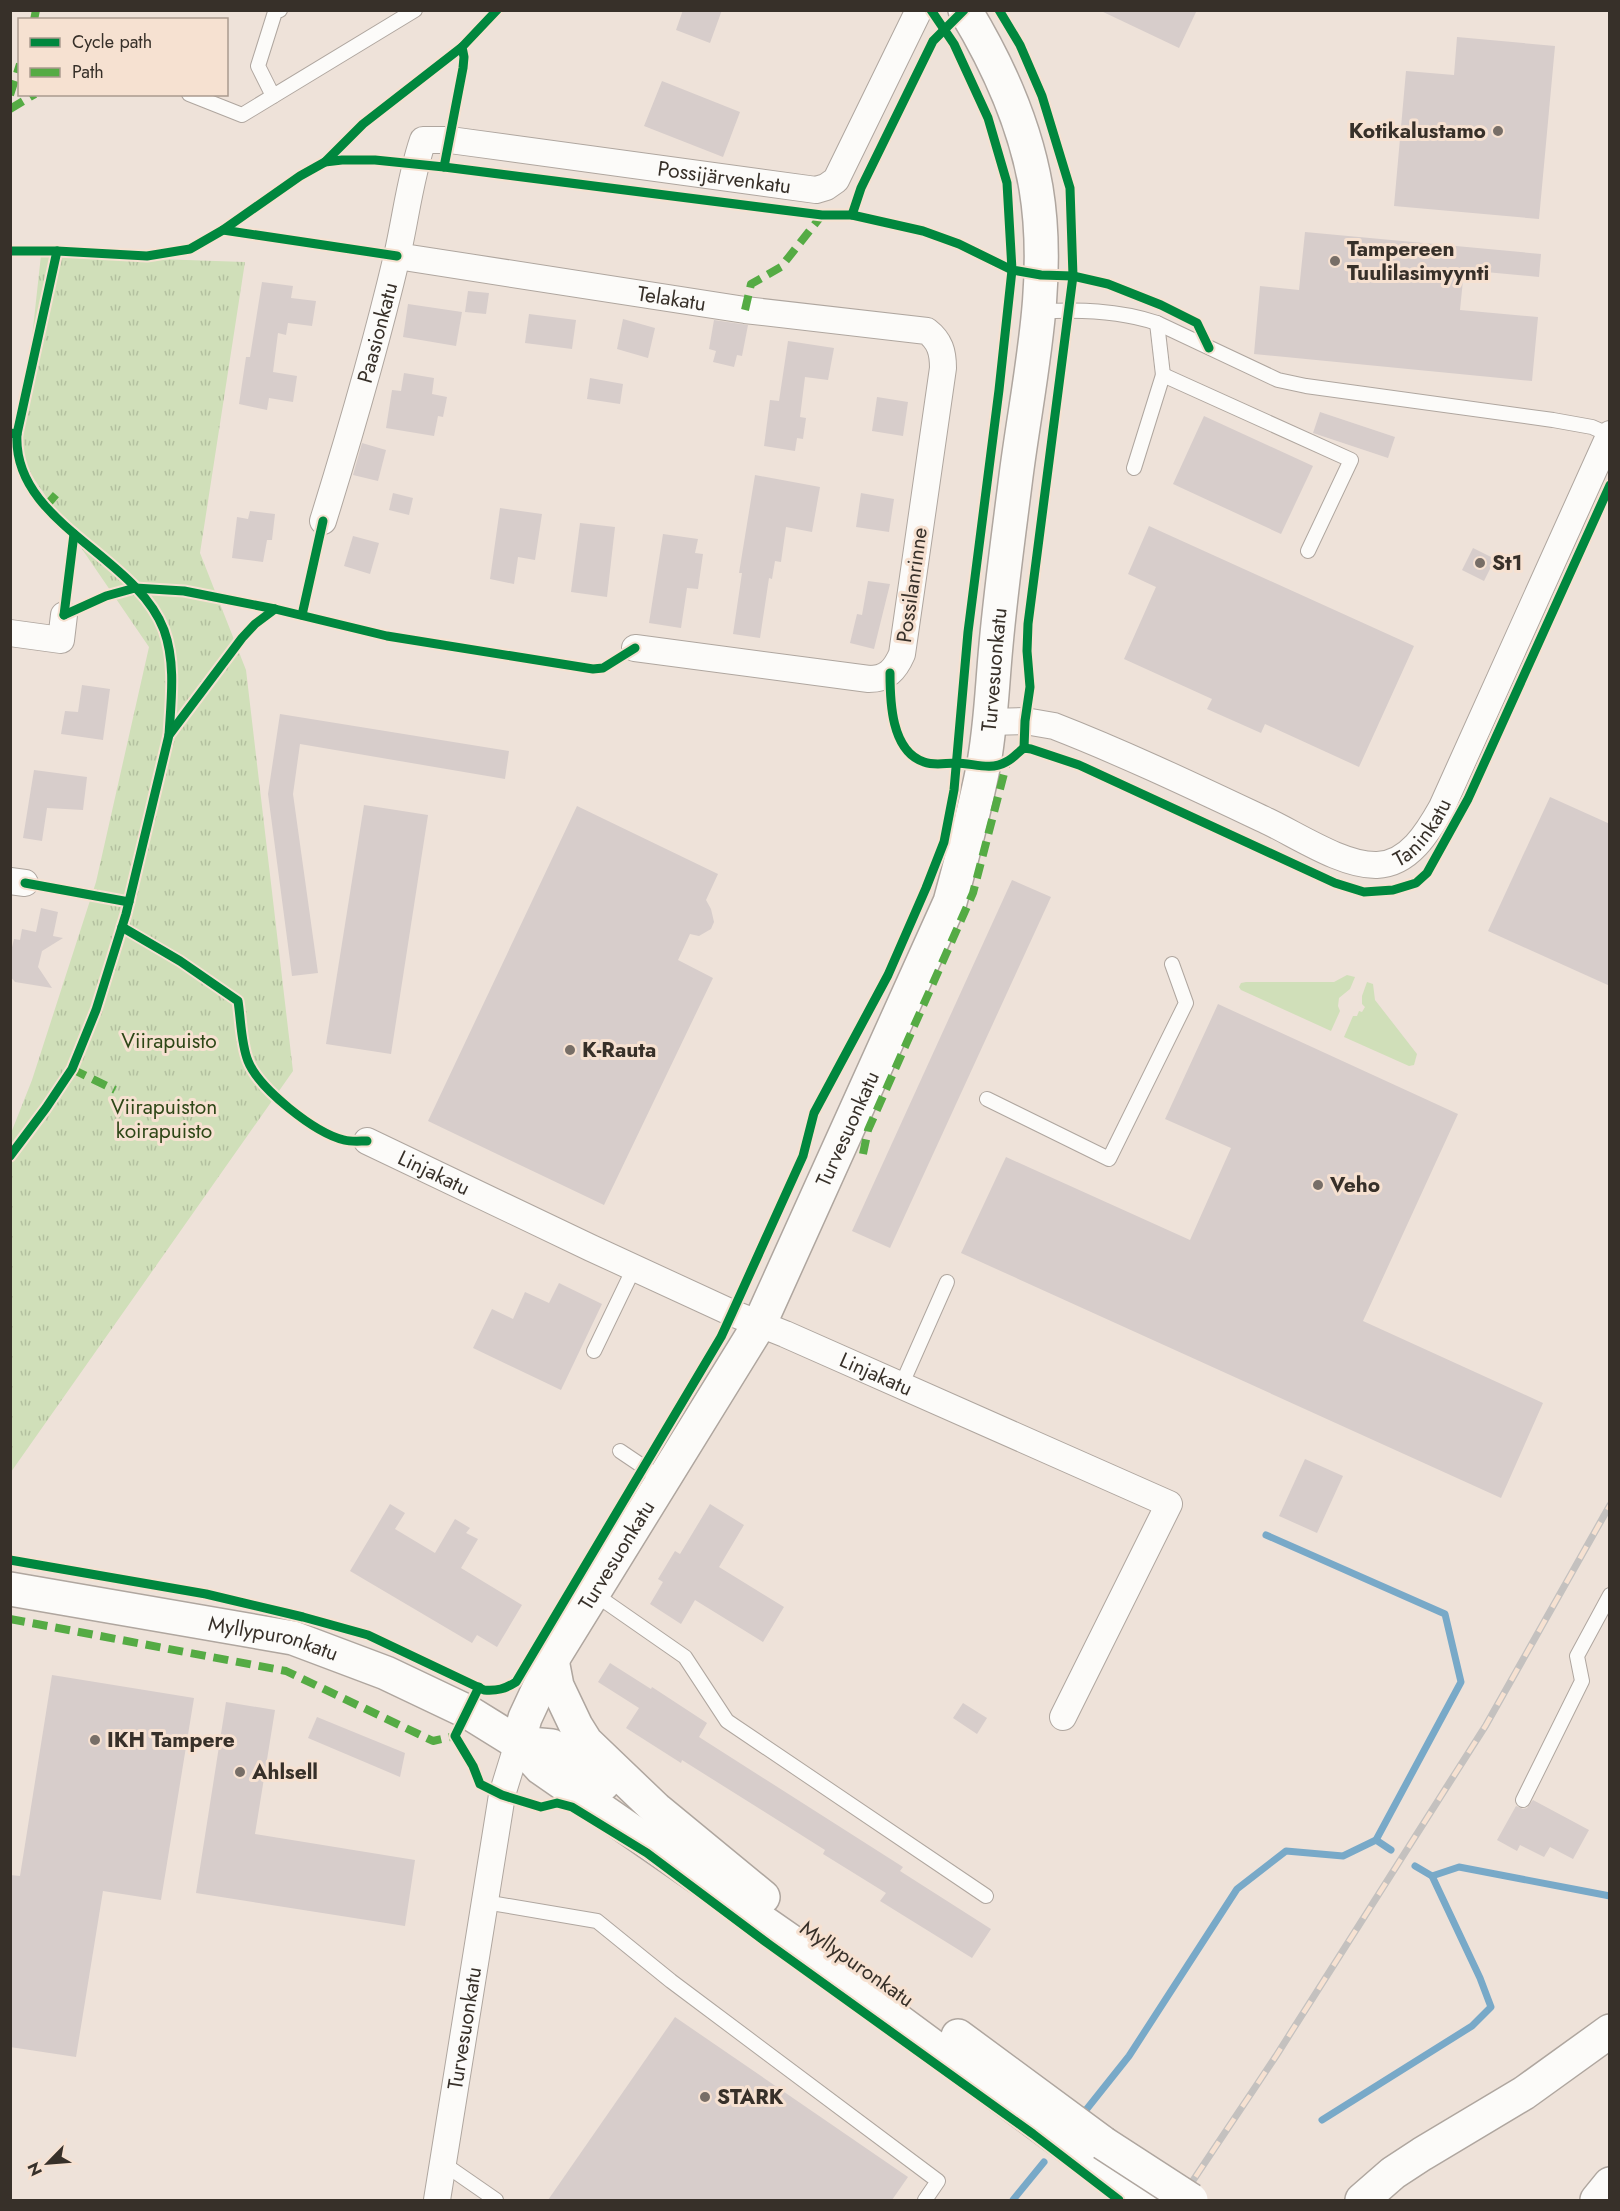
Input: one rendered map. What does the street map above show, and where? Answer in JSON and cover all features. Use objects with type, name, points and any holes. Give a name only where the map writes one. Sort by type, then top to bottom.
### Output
[{"type":"main road","name":"Turvesuonkatu","points":[[518,1743],[525,1718],[552,1660],[760,1323],[950,902],[983,766],[1041,275],[1040,219],[1036,189],[1021,124],[999,70],[964,10]]},
{"type":"main road","name":"Myllypuronkatu","points":[[10,1589],[293,1638],[386,1673],[468,1712],[518,1743],[541,1768],[1096,2153],[1191,2200]]},
{"type":"main road","points":[[552,1660],[557,1686],[586,1742],[656,1809],[776,1908]]},
{"type":"main road","name":"Myllypuronkatu","points":[[518,1743],[552,1746],[776,1908],[897,1991],[1096,2153],[1141,2200]]},
{"type":"main road","points":[[1362,2200],[1403,2167],[1524,2093],[1610,2031]]},
{"type":"main road","points":[[1597,2200],[1610,2184]]},
{"type":"street","name":"Possijärvenkatu","points":[[423,140],[450,140],[816,190],[836,180],[919,10]]},
{"type":"street","name":"Paasionkatu","points":[[323,521],[349,437],[397,256],[415,164],[423,140]]},
{"type":"street","name":"Telakatu","points":[[397,256],[735,308],[927,331],[939,345]]},
{"type":"street","name":"Possilanrinne","points":[[635,648],[869,679],[880,679],[890,673],[902,654],[943,368],[939,345]]},
{"type":"street","name":"Taninkatu","points":[[988,722],[1025,721],[1054,726],[1257,816],[1337,856],[1358,863],[1377,865],[1394,861],[1418,844],[1431,828],[1442,807],[1609,435]]},
{"type":"street","points":[[10,633],[61,640],[64,615]]},
{"type":"street","name":"Linjakatu","points":[[367,1141],[732,1313],[760,1323],[1169,1504],[1064,1717]]},
{"type":"street","name":"Turvesuonkatu","points":[[437,2200],[502,1795],[518,1743]]},
{"type":"lane","points":[[273,96],[258,66],[275,12],[280,10]]},
{"type":"lane","points":[[194,96],[242,115],[415,10]]},
{"type":"lane","points":[[1037,312],[1068,310],[1136,316],[1157,323],[1278,380],[1306,386],[1553,420],[1592,427],[1609,435]]},
{"type":"lane","points":[[1134,468],[1163,375],[1157,323]]},
{"type":"lane","points":[[1163,375],[1351,460],[1308,551]]},
{"type":"lane","points":[[987,1099],[1109,1159],[1186,1003],[1172,964]]},
{"type":"lane","points":[[594,1351],[634,1268]]},
{"type":"lane","points":[[902,1386],[947,1282]]},
{"type":"lane","points":[[620,1451],[663,1480]]},
{"type":"lane","points":[[593,1593],[685,1657],[727,1721],[986,1896]]},
{"type":"lane","points":[[1523,1800],[1582,1681],[1577,1656],[1610,1595]]},
{"type":"lane","points":[[486,1902],[597,1921],[671,1981],[938,2181],[925,2200]]},
{"type":"lane","points":[[444,2164],[496,2200]]},
{"type":"green space","name":"Viirapuisto","points":[[41,255],[245,262],[200,553],[246,670],[293,1071],[11,1472],[11,1133],[32,1080],[96,882],[149,647],[19,457]]},
{"type":"green space","points":[[1347,975],[1355,977],[1350,989],[1339,998],[1340,1011],[1331,1031],[1241,990],[1239,987],[1241,983],[1246,982],[1334,982]]},
{"type":"green space","points":[[1367,982],[1373,984],[1375,1000],[1417,1054],[1414,1065],[1409,1066],[1344,1037],[1353,1016],[1357,1016],[1359,1011],[1362,1012],[1365,1007],[1362,1004],[1362,996]]},
{"type":"building","points":[[683,10],[722,10],[710,43],[676,30]]},
{"type":"building","points":[[1099,10],[1197,10],[1179,48]]},
{"type":"building","points":[[1457,37],[1555,46],[1539,219],[1394,206],[1406,71],[1454,75]]},
{"type":"building","points":[[662,81],[740,112],[723,157],[644,126]]},
{"type":"building","points":[[1305,232],[1541,254],[1539,277],[1464,270],[1460,310],[1538,317],[1532,381],[1254,354],[1260,286],[1299,290]]},
{"type":"building","points":[[262,282],[293,286],[291,298],[316,301],[312,326],[288,323],[286,335],[278,333],[273,372],[297,376],[293,402],[269,398],[267,410],[239,404],[246,357],[250,357]]},
{"type":"building","points":[[468,291],[489,293],[486,314],[465,312]]},
{"type":"building","points":[[408,304],[462,312],[456,346],[403,337]]},
{"type":"building","points":[[529,314],[576,320],[572,349],[525,343]]},
{"type":"building","points":[[623,319],[655,328],[648,358],[617,349]]},
{"type":"building","points":[[714,320],[748,325],[742,356],[737,355],[734,367],[713,362],[716,351],[709,349]]},
{"type":"building","points":[[788,341],[834,348],[828,380],[805,377],[800,417],[806,418],[803,439],[797,438],[795,451],[764,446],[770,400],[779,401]]},
{"type":"building","points":[[404,373],[434,378],[432,394],[447,397],[443,417],[438,416],[434,436],[386,428],[392,390],[401,391]]},
{"type":"building","points":[[590,378],[623,384],[620,404],[587,399]]},
{"type":"building","points":[[877,397],[908,402],[903,436],[872,431]]},
{"type":"building","points":[[1320,412],[1395,437],[1388,458],[1313,433]]},
{"type":"building","points":[[1204,416],[1313,466],[1281,534],[1173,484]]},
{"type":"building","points":[[362,443],[386,450],[378,481],[353,475]]},
{"type":"building","points":[[755,475],[820,487],[812,532],[786,527],[781,562],[775,561],[772,579],[769,578],[760,638],[733,634],[742,573],[739,573]]},
{"type":"building","points":[[393,493],[413,498],[409,515],[389,510]]},
{"type":"building","points":[[861,493],[894,499],[889,532],[856,527]]},
{"type":"building","points":[[500,508],[542,514],[535,560],[518,557],[514,584],[490,579]]},
{"type":"building","points":[[250,511],[275,514],[272,540],[267,540],[263,562],[232,558],[237,517],[248,519]]},
{"type":"building","points":[[580,523],[615,527],[607,597],[571,592]]},
{"type":"building","points":[[1149,526],[1414,646],[1359,767],[1265,724],[1261,733],[1207,709],[1212,699],[1124,659],[1156,587],[1128,574]]},
{"type":"building","points":[[663,534],[698,539],[695,553],[703,554],[698,589],[687,588],[681,628],[649,623]]},
{"type":"building","points":[[353,536],[379,543],[370,574],[344,566]]},
{"type":"building","points":[[1473,548],[1495,559],[1484,581],[1462,570]]},
{"type":"building","points":[[868,581],[890,584],[874,649],[850,643],[857,614],[862,615]]},
{"type":"building","points":[[82,685],[110,689],[103,740],[61,734],[65,711],[78,712]]},
{"type":"building","points":[[280,714],[509,751],[505,779],[300,744],[293,794],[318,973],[292,976],[268,794]]},
{"type":"building","points":[[34,770],[87,777],[83,810],[47,808],[42,841],[23,838]]},
{"type":"building","points":[[1550,797],[1610,824],[1610,986],[1488,931]]},
{"type":"building","points":[[364,805],[428,815],[391,1054],[326,1044]]},
{"type":"building","name":"K-Rauta","points":[[577,806],[718,874],[706,900],[714,922],[711,929],[699,936],[690,934],[678,960],[713,978],[604,1205],[428,1121]]},
{"type":"building","points":[[1012,880],[1051,897],[890,1248],[852,1231]]},
{"type":"building","points":[[41,908],[58,912],[53,936],[63,938],[42,951],[38,967],[52,988],[15,982],[10,976],[10,956],[14,939],[20,940],[22,929],[36,932]]},
{"type":"building","points":[[1218,1004],[1458,1114],[1363,1321],[1543,1403],[1501,1498],[961,1253],[1006,1157],[1190,1240],[1231,1148],[1165,1119]]},
{"type":"building","points":[[559,1283],[602,1304],[561,1390],[473,1348],[492,1309],[513,1319],[525,1292],[549,1303]]},
{"type":"building","points":[[1305,1459],[1343,1476],[1317,1533],[1279,1516]]},
{"type":"building","points":[[390,1504],[405,1513],[395,1529],[435,1553],[455,1519],[470,1528],[466,1533],[478,1539],[461,1568],[522,1605],[497,1647],[477,1635],[472,1643],[350,1571]]},
{"type":"building","points":[[710,1504],[744,1525],[719,1567],[784,1607],[763,1642],[695,1600],[681,1624],[650,1604],[663,1582],[658,1579],[675,1551],[680,1554]]},
{"type":"building","points":[[610,1663],[707,1723],[699,1737],[903,1867],[900,1871],[991,1929],[972,1958],[880,1901],[886,1893],[823,1854],[825,1850],[682,1760],[681,1763],[626,1728],[639,1708],[598,1682]]},
{"type":"building","points":[[52,1675],[194,1698],[161,1900],[103,1891],[76,2057],[10,2047],[10,1875],[20,1876]]},
{"type":"building","name":"Ahlsell","points":[[226,1702],[275,1710],[255,1834],[415,1860],[405,1926],[196,1893]]},
{"type":"building","points":[[963,1703],[987,1718],[977,1734],[953,1718]]},
{"type":"building","points":[[317,1717],[405,1753],[400,1777],[308,1738]]},
{"type":"building","points":[[1533,1800],[1589,1830],[1573,1859],[1550,1847],[1544,1857],[1520,1845],[1517,1851],[1497,1840],[1516,1806],[1527,1808]]},
{"type":"building","name":"STARK","points":[[675,2017],[908,2177],[892,2200],[548,2200]]},
{"type":"waterway","points":[[1086,2110],[1129,2056],[1237,1889],[1286,1851],[1343,1856],[1376,1840],[1461,1682],[1445,1614],[1266,1535]]},
{"type":"waterway","points":[[1376,1840],[1391,1850]]},
{"type":"waterway","points":[[1322,2120],[1472,2026],[1491,2007],[1480,1978],[1432,1876],[1415,1866]]},
{"type":"waterway","points":[[1432,1876],[1459,1867],[1610,1896]]},
{"type":"waterway","points":[[1013,2200],[1044,2162]]},
{"type":"railway","points":[[1180,2200],[1276,2056],[1486,1725],[1610,1505]]},
{"type":"marked path","points":[[34,18],[36,10]]},
{"type":"marked path","points":[[10,95],[18,70]]},
{"type":"marked path","points":[[10,109],[32,96]]},
{"type":"marked path","points":[[745,310],[751,284],[781,267],[822,215]]},
{"type":"marked path","points":[[46,506],[60,490]]},
{"type":"marked path","points":[[863,1154],[868,1130],[973,893],[1007,762]]},
{"type":"marked path","points":[[72,1069],[115,1090]]},
{"type":"marked path","points":[[10,1619],[286,1671],[433,1741],[455,1736]]},
{"type":"cycle path","points":[[444,167],[463,68],[462,47],[497,10]]},
{"type":"cycle path","points":[[10,1560],[206,1594],[303,1617],[368,1635],[484,1690],[504,1688],[516,1682],[721,1337],[803,1156],[814,1113],[888,975],[926,888],[944,842],[954,790],[968,632],[1012,270],[1007,183],[988,118],[954,44],[931,10]]},
{"type":"cycle path","points":[[852,215],[861,188],[933,41],[964,10]]},
{"type":"cycle path","points":[[999,10],[1020,45],[1042,96],[1070,188],[1073,276],[1028,624],[1027,651],[1030,687],[1024,748]]},
{"type":"cycle path","points":[[325,162],[363,124],[462,47]]},
{"type":"cycle path","points":[[10,251],[147,256],[190,249],[223,230],[300,176],[325,162],[375,160],[822,215],[852,215],[923,231],[959,244],[1012,270],[1041,275],[1073,276],[1108,284],[1161,305],[1197,323],[1209,348]]},
{"type":"cycle path","points":[[223,230],[397,256]]},
{"type":"cycle path","points":[[10,433],[17,434],[57,251]]},
{"type":"cycle path","points":[[17,434],[21,465],[34,492],[54,515],[129,580],[149,604],[164,630],[171,669],[169,735]]},
{"type":"cycle path","points":[[890,673],[892,711],[899,736],[913,756],[924,762],[994,766],[1009,761],[1024,748],[1031,749],[1079,765],[1335,883],[1364,892],[1393,890],[1416,883],[1427,873],[1468,799],[1610,485]]},
{"type":"cycle path","points":[[302,615],[323,521]]},
{"type":"cycle path","points":[[64,615],[74,534]]},
{"type":"cycle path","points":[[64,615],[106,596],[135,588],[184,591],[275,609],[387,636],[593,669],[603,668],[635,648]]},
{"type":"cycle path","points":[[10,1156],[72,1069],[96,1010],[126,914],[169,735],[242,638],[255,624],[275,609]]},
{"type":"cycle path","points":[[25,883],[129,902]]},
{"type":"cycle path","points":[[122,927],[180,961],[238,1001],[248,1061],[264,1084],[289,1108],[332,1136],[347,1141],[367,1141]]},
{"type":"cycle path","points":[[479,1687],[455,1736],[473,1766],[480,1784],[502,1795],[541,1807],[557,1803],[572,1807],[647,1853],[770,1945],[1033,2134],[1119,2200]]},
{"type":"place","name":"Kotikalustamo","points":[[1498,131]]},
{"type":"place","name":"Tampereen Tuulilasimyynti","points":[[1335,261]]},
{"type":"place","name":"St1","points":[[1480,563]]},
{"type":"place","name":"K-Rauta","points":[[570,1050]]},
{"type":"place","name":"Veho","points":[[1318,1185]]},
{"type":"place","name":"IKH Tampere","points":[[95,1740]]},
{"type":"place","name":"Ahlsell","points":[[240,1772]]},
{"type":"place","name":"STARK","points":[[705,2097]]},
{"type":"park label","name":"Viirapuiston koirapuisto","points":[[164,1119]]}]
